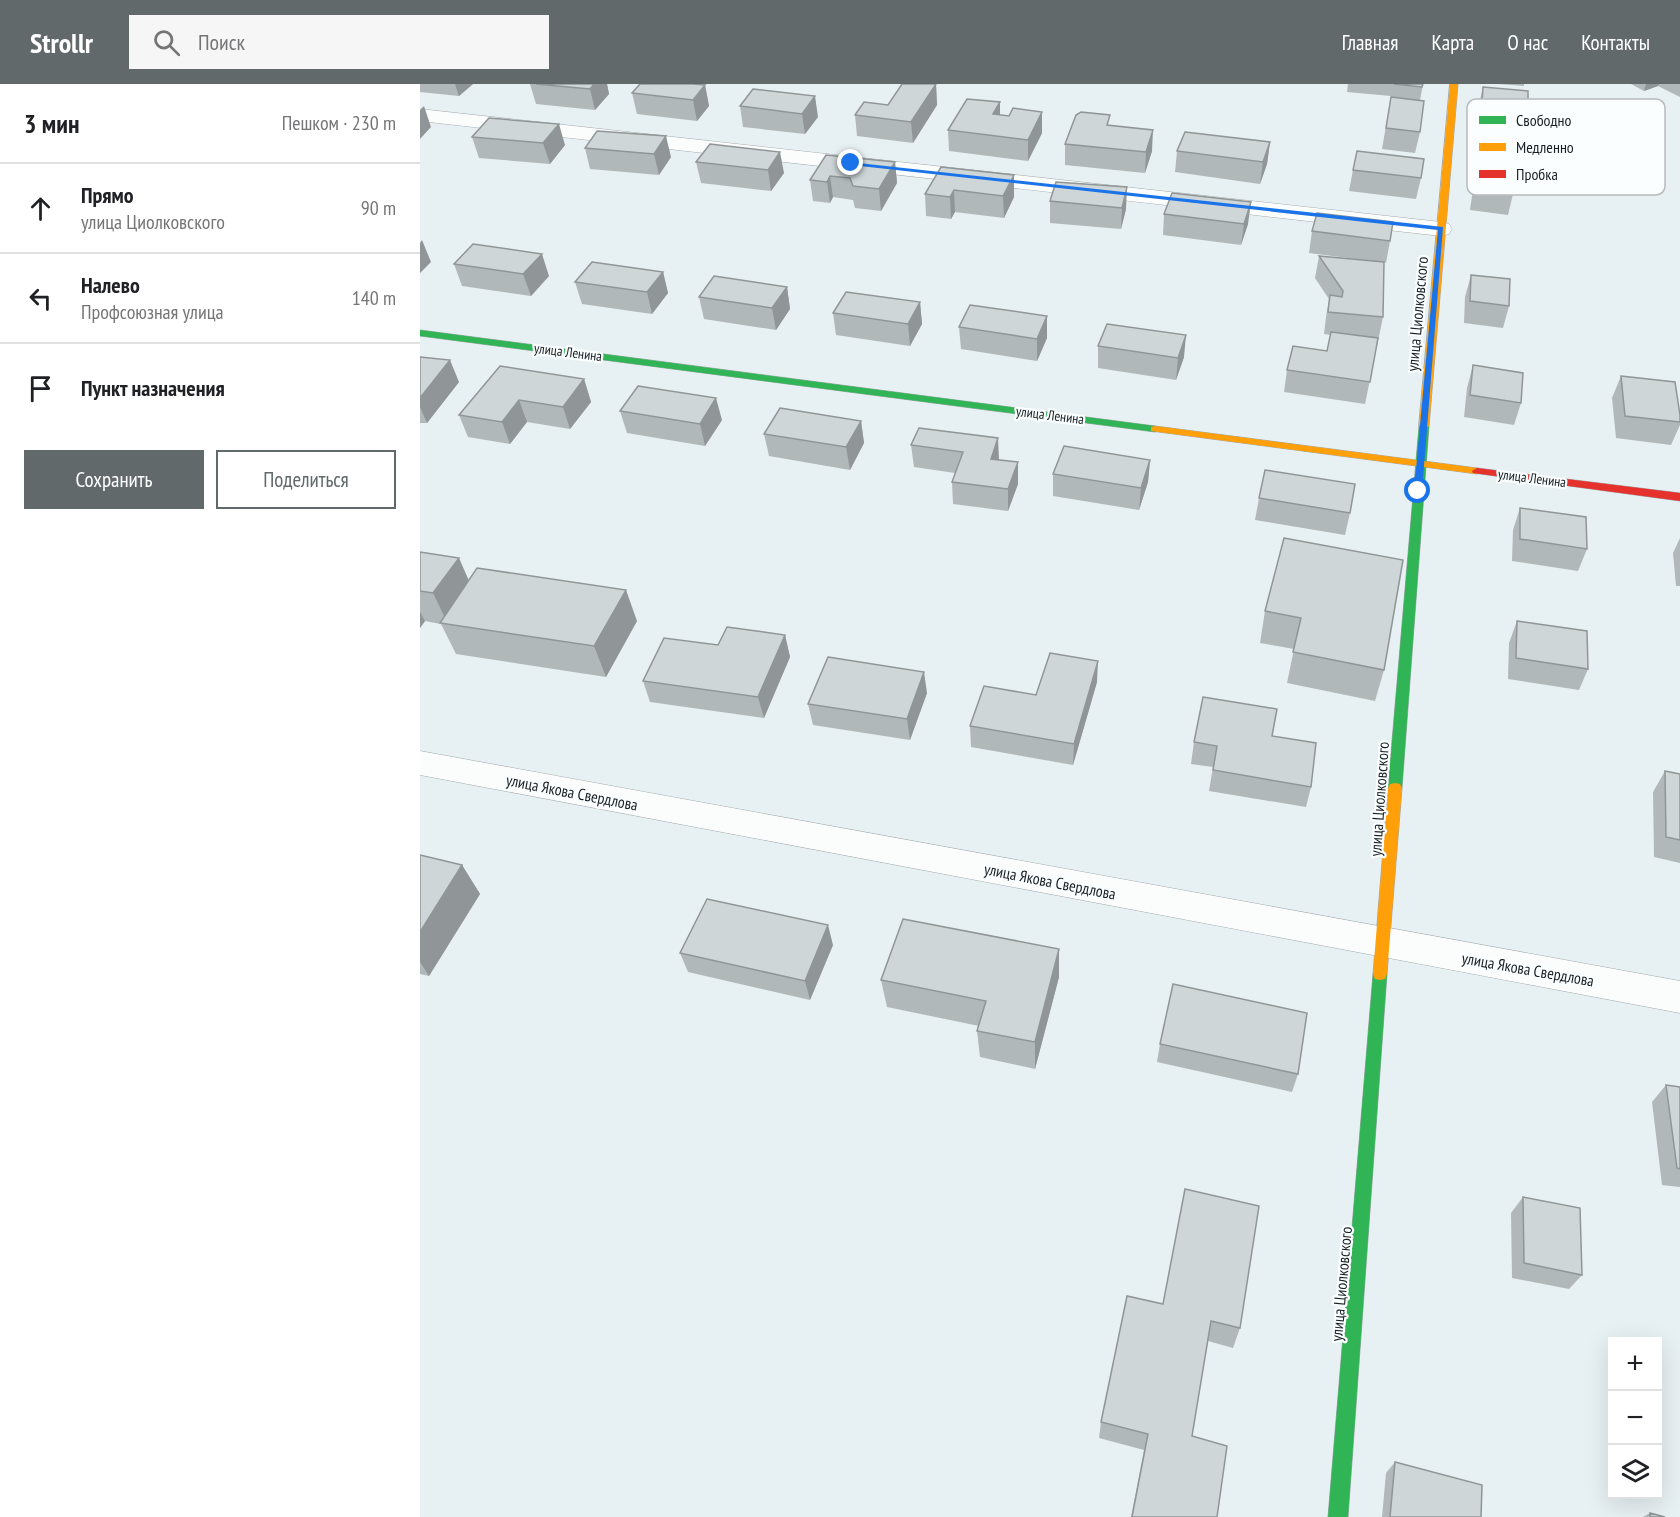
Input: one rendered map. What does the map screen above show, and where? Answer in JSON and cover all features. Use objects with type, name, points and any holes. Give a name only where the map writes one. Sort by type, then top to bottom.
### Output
[{"type":"main road","name":"улица Циолковского","points":[[1338,1517],[1385,944],[1420,464],[1454,84]]},
{"type":"main road","name":"улица Ленина","points":[[420,333],[1680,497]]},
{"type":"street","points":[[420,115],[1441,229]]},
{"type":"street","name":"улица Якова Свердлова","points":[[420,763],[1385,944],[1680,996]]},
{"type":"building","points":[[536,84],[594,84],[590,89]]},
{"type":"building","points":[[640,84],[705,85],[693,100],[632,93]]},
{"type":"building","points":[[902,84],[936,84],[911,122],[855,115],[864,102],[888,105]]},
{"type":"building","points":[[1394,84],[1423,84],[1422,87]]},
{"type":"building","points":[[1483,87],[1528,91],[1528,99],[1482,99]]},
{"type":"building","points":[[753,89],[815,96],[802,114],[740,106]]},
{"type":"building","points":[[1391,97],[1424,101],[1420,132],[1386,128]]},
{"type":"building","points":[[967,99],[1000,102],[993,114],[1009,116],[1013,108],[1042,112],[1028,140],[948,130]]},
{"type":"building","points":[[1081,112],[1110,115],[1107,125],[1153,130],[1146,152],[1065,144],[1076,115]]},
{"type":"building","points":[[489,118],[559,124],[543,143],[472,137]]},
{"type":"building","points":[[597,131],[666,136],[654,154],[585,148]]},
{"type":"building","points":[[1185,132],[1270,142],[1263,162],[1177,151]]},
{"type":"building","points":[[710,144],[780,152],[768,170],[696,162]]},
{"type":"building","points":[[1357,151],[1424,159],[1421,178],[1353,170]]},
{"type":"building","points":[[826,155],[895,162],[879,189],[853,186],[850,178],[830,176],[827,182],[810,180]]},
{"type":"building","points":[[941,167],[1014,175],[1003,196],[954,190],[950,197],[925,194]]},
{"type":"building","points":[[1056,182],[1127,187],[1122,208],[1050,201]]},
{"type":"building","points":[[1172,193],[1251,202],[1244,224],[1164,214]]},
{"type":"building","points":[[1317,213],[1393,222],[1390,241],[1312,231]]},
{"type":"building","points":[[473,244],[542,254],[523,274],[454,264]]},
{"type":"building","points":[[1319,256],[1384,262],[1383,317],[1328,312],[1330,295],[1342,297],[1343,291]]},
{"type":"building","points":[[592,262],[663,272],[647,292],[575,282]]},
{"type":"building","points":[[1471,275],[1510,279],[1509,306],[1470,301]]},
{"type":"building","points":[[714,276],[787,287],[772,308],[699,297]]},
{"type":"building","points":[[846,292],[920,302],[908,324],[833,313]]},
{"type":"building","points":[[970,305],[1047,316],[1037,339],[959,327]]},
{"type":"building","points":[[1107,324],[1186,335],[1178,358],[1098,346]]},
{"type":"building","points":[[1331,332],[1378,338],[1370,382],[1287,370],[1293,346],[1327,351]]},
{"type":"building","points":[[420,357],[450,360],[420,398]]},
{"type":"building","points":[[1473,365],[1523,373],[1521,403],[1470,395]]},
{"type":"building","points":[[500,366],[584,379],[563,407],[519,400],[502,422],[459,415]]},
{"type":"building","points":[[1621,376],[1675,382],[1680,422],[1625,416]]},
{"type":"building","points":[[638,386],[716,398],[700,424],[620,411]]},
{"type":"building","points":[[780,408],[861,421],[846,447],[764,434]]},
{"type":"building","points":[[919,428],[998,438],[991,459],[1018,462],[1008,489],[952,482],[963,452],[911,445]]},
{"type":"building","points":[[1064,446],[1150,460],[1141,488],[1053,474]]},
{"type":"building","points":[[1265,470],[1355,484],[1350,513],[1259,498]]},
{"type":"building","points":[[1520,508],[1586,517],[1587,549],[1520,539]]},
{"type":"building","points":[[1284,538],[1403,560],[1384,670],[1293,652],[1301,618],[1265,611]]},
{"type":"building","points":[[420,552],[459,558],[433,593],[420,591]]},
{"type":"building","points":[[477,568],[626,590],[594,646],[440,623]]},
{"type":"building","points":[[1517,621],[1587,631],[1588,669],[1516,658]]},
{"type":"building","points":[[727,627],[785,635],[758,697],[643,681],[664,638],[718,645]]},
{"type":"building","points":[[1050,653],[1098,661],[1074,744],[970,726],[984,686],[1036,695]]},
{"type":"building","points":[[828,657],[924,672],[907,719],[808,704]]},
{"type":"building","points":[[1203,697],[1277,709],[1272,736],[1316,743],[1311,787],[1213,770],[1217,746],[1194,742]]},
{"type":"building","points":[[1665,771],[1680,774],[1680,840],[1666,837]]},
{"type":"building","points":[[420,855],[462,865],[420,932]]},
{"type":"building","points":[[707,899],[828,925],[805,981],[680,953]]},
{"type":"building","points":[[903,919],[1059,949],[1035,1042],[977,1031],[986,1001],[881,980]]},
{"type":"building","points":[[1173,984],[1307,1013],[1298,1074],[1160,1044]]},
{"type":"building","points":[[1666,1085],[1680,1087],[1680,1169],[1677,1168]]},
{"type":"building","points":[[1185,1189],[1259,1206],[1240,1328],[1211,1321],[1192,1436],[1227,1446],[1217,1517],[1132,1517],[1148,1434],[1101,1422],[1127,1296],[1163,1304]]},
{"type":"building","points":[[1523,1197],[1580,1208],[1582,1275],[1524,1263]]},
{"type":"building","points":[[1395,1462],[1482,1485],[1481,1517],[1390,1517]]},
{"type":"building","points":[[1650,1513],[1665,1517],[1650,1517]]},
{"type":"traffic: fast","points":[[420,333],[1155,429]]},
{"type":"traffic: fast","points":[[1395,788],[1424,426]]},
{"type":"traffic: fast","points":[[1338,1517],[1380,974]]},
{"type":"traffic: slow","points":[[1424,426],[1454,84]]},
{"type":"traffic: slow","points":[[1155,429],[1477,471]]},
{"type":"traffic: slow","points":[[1380,974],[1395,788]]},
{"type":"traffic: jam","points":[[1477,471],[1680,497]]},
{"type":"route","points":[[851,163],[1441,229],[1418,491]]}]
